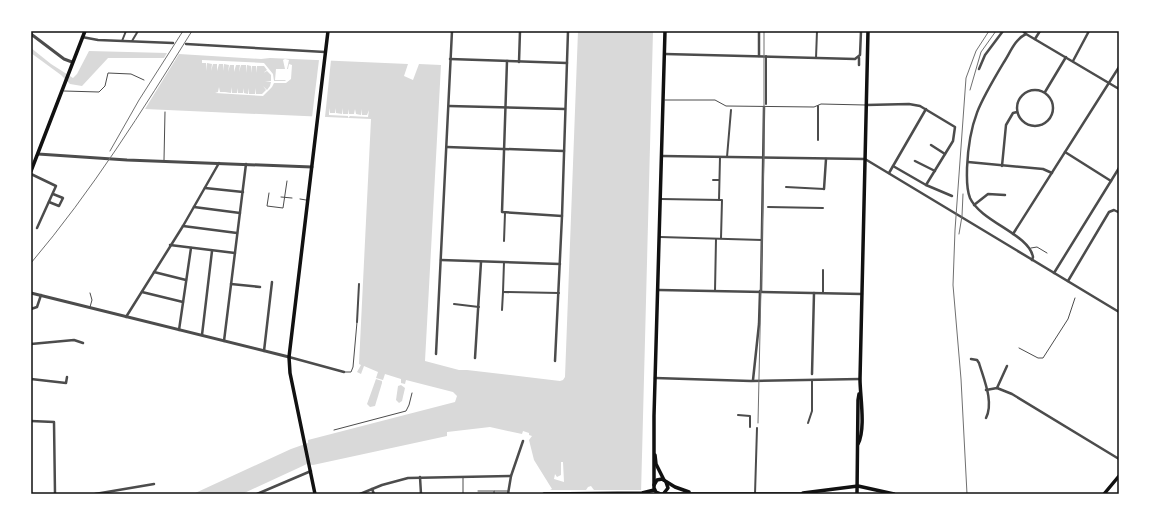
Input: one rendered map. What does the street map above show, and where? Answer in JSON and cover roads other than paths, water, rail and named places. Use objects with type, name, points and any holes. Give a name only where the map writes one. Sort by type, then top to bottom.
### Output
[{"type":"main road","points":[[31,173],[68,72],[85,31]]},
{"type":"main road","points":[[316,494],[290,373],[289,357],[328,31]]},
{"type":"main road","points":[[665,31],[659,290],[653,443],[654,488],[661,494],[808,494]]},
{"type":"main road","points":[[857,494],[858,400],[860,391],[868,31]]},
{"type":"main road","points":[[653,443],[656,464],[668,484],[668,490],[661,494]]},
{"type":"main road","points":[[1104,494],[1119,476]]},
{"type":"main road","points":[[546,494],[642,494],[648,493],[654,488],[657,480],[665,480],[678,488],[696,494]]},
{"type":"main road","points":[[798,494],[813,490],[858,486],[894,494]]},
{"type":"street","points":[[122,41],[126,31]]},
{"type":"street","points":[[132,41],[138,31]]},
{"type":"street","points":[[436,354],[440,302],[452,31]]},
{"type":"street","points":[[519,62],[520,31]]},
{"type":"street","points":[[555,361],[559,293],[568,31]]},
{"type":"street","points":[[759,31],[759,56]]},
{"type":"street","points":[[816,58],[817,31]]},
{"type":"street","points":[[859,65],[861,31]]},
{"type":"street","points":[[979,69],[986,55],[1003,31]]},
{"type":"street","points":[[1023,31],[1119,89]]},
{"type":"street","points":[[1035,39],[1040,31]]},
{"type":"street","points":[[1073,61],[1089,31]]},
{"type":"street","points":[[31,34],[64,59],[72,62]]},
{"type":"street","points":[[1026,34],[1020,37],[1014,46],[980,103],[972,123],[968,162],[968,193],[978,210],[1031,248],[1033,257],[1032,260]]},
{"type":"street","points":[[82,37],[122,41],[173,43]]},
{"type":"street","points":[[186,44],[326,52]]},
{"type":"street","points":[[665,54],[855,59],[859,57]]},
{"type":"street","points":[[753,381],[761,291],[766,56]]},
{"type":"street","points":[[1045,92],[1066,57]]},
{"type":"street","points":[[450,59],[566,63]]},
{"type":"street","points":[[504,241],[504,149],[507,61]]},
{"type":"street","points":[[1013,234],[1119,67]]},
{"type":"street","points":[[1034,89],[1045,92],[1050,98],[1053,106],[1051,116],[1045,123],[1036,126],[1028,125],[1022,120],[1017,112],[1018,101],[1023,93],[1034,89]]},
{"type":"street","points":[[866,104],[909,104],[926,109],[955,127],[954,141],[926,185]]},
{"type":"street","points":[[449,106],[565,109]]},
{"type":"street","points":[[818,106],[818,140]]},
{"type":"street","points":[[889,173],[926,109]]},
{"type":"street","points":[[727,157],[731,110]]},
{"type":"street","points":[[1002,166],[1006,126],[1013,113],[1017,112]]},
{"type":"street","points":[[931,145],[946,154]]},
{"type":"street","points":[[447,147],[564,151]]},
{"type":"street","points":[[1065,152],[1111,181]]},
{"type":"street","points":[[38,154],[312,167]]},
{"type":"street","points":[[662,156],[865,159],[968,220],[1068,281],[1080,290],[1119,312]]},
{"type":"street","points":[[718,200],[720,157]]},
{"type":"street","points":[[786,187],[824,189],[826,159]]},
{"type":"street","points":[[915,161],[935,171]]},
{"type":"street","points":[[968,162],[1043,169],[1052,173]]},
{"type":"street","points":[[126,317],[194,208],[219,163]]},
{"type":"street","points":[[224,340],[246,164]]},
{"type":"street","points":[[893,166],[926,185],[952,196]]},
{"type":"street","points":[[1054,273],[1119,168]]},
{"type":"street","points":[[31,173],[55,184],[56,186],[37,228]]},
{"type":"street","points":[[714,180],[719,180]]},
{"type":"street","points":[[205,188],[243,192]]},
{"type":"street","points":[[49,202],[59,206],[62,198],[53,194]]},
{"type":"street","points":[[974,205],[988,194],[1005,195]]},
{"type":"street","points":[[661,199],[722,200],[721,238]]},
{"type":"street","points":[[768,207],[823,208]]},
{"type":"street","points":[[194,208],[240,213]]},
{"type":"street","points":[[1068,281],[1109,212],[1114,210],[1118,212]]},
{"type":"street","points":[[504,212],[562,216]]},
{"type":"street","points":[[183,226],[237,233]]},
{"type":"street","points":[[660,237],[763,240]]},
{"type":"street","points":[[715,291],[716,239]]},
{"type":"street","points":[[170,245],[235,253]]},
{"type":"street","points":[[179,330],[191,248]]},
{"type":"street","points":[[202,335],[212,251]]},
{"type":"street","points":[[441,260],[560,264]]},
{"type":"street","points":[[475,358],[481,262]]},
{"type":"street","points":[[502,310],[504,262]]},
{"type":"street","points":[[823,270],[823,293]]},
{"type":"street","points":[[154,272],[186,280]]},
{"type":"street","points":[[264,351],[272,282]]},
{"type":"street","points":[[231,284],[260,288]]},
{"type":"street","points":[[357,322],[359,284]]},
{"type":"street","points":[[659,290],[862,294]]},
{"type":"street","points":[[142,292],[183,302]]},
{"type":"street","points":[[503,292],[559,293]]},
{"type":"street","points":[[31,293],[224,340],[344,372]]},
{"type":"street","points":[[812,374],[814,293]]},
{"type":"street","points":[[31,309],[37,307],[40,295]]},
{"type":"street","points":[[454,304],[479,306]]},
{"type":"street","points":[[31,344],[74,340],[83,343]]},
{"type":"street","points":[[971,359],[977,360],[979,363],[986,390],[990,408],[986,418]]},
{"type":"street","points":[[998,388],[1006,366]]},
{"type":"street","points":[[31,378],[66,383],[67,377]]},
{"type":"street","points":[[655,378],[753,381],[860,379]]},
{"type":"street","points":[[808,423],[812,411],[812,379]]},
{"type":"street","points":[[986,390],[998,388],[1012,394],[1119,460]]},
{"type":"street","points":[[738,415],[750,416],[750,428]]},
{"type":"street","points":[[31,422],[54,422],[55,494]]},
{"type":"street","points":[[755,494],[757,428]]},
{"type":"street","points":[[508,492],[511,476],[524,441]]},
{"type":"street","points":[[257,494],[311,471]]},
{"type":"street","points":[[360,494],[397,480],[420,477],[511,476]]},
{"type":"street","points":[[420,477],[421,494]]},
{"type":"street","points":[[95,494],[154,484]]},
{"type":"street","points":[[372,489],[374,494]]},
{"type":"lane","points":[[62,89],[99,92],[105,86],[108,73],[131,74],[144,80]]},
{"type":"lane","points":[[664,100],[715,100],[726,106],[760,107],[814,107],[866,104]]},
{"type":"lane","points":[[164,161],[166,112]]},
{"type":"lane","points":[[269,193],[268,206],[283,208],[287,181]]},
{"type":"lane","points":[[281,197],[292,198]]},
{"type":"lane","points":[[300,199],[308,200]]},
{"type":"lane","points":[[1031,248],[1037,247],[1047,253]]},
{"type":"lane","points":[[90,293],[92,300],[90,308]]},
{"type":"lane","points":[[1019,348],[1038,358],[1043,358],[1068,319],[1075,298]]},
{"type":"lane","points":[[344,372],[351,372],[353,367],[357,322]]},
{"type":"lane","points":[[334,430],[406,411],[412,393]]},
{"type":"lane","points":[[463,476],[463,494]]},
{"type":"lane","points":[[478,491],[508,492]]},
{"type":"tram line","points":[[758,423],[764,152],[764,31]]},
{"type":"railway","points":[[110,151],[139,100],[183,31]]},
{"type":"railway","points":[[31,263],[96,179],[192,31]]},
{"type":"railway","points":[[967,494],[961,379],[953,285],[955,230],[966,78],[976,51],[989,31]]},
{"type":"railway","points":[[970,90],[981,52],[996,31]]},
{"type":"railway","points":[[959,234],[963,194]]}]
